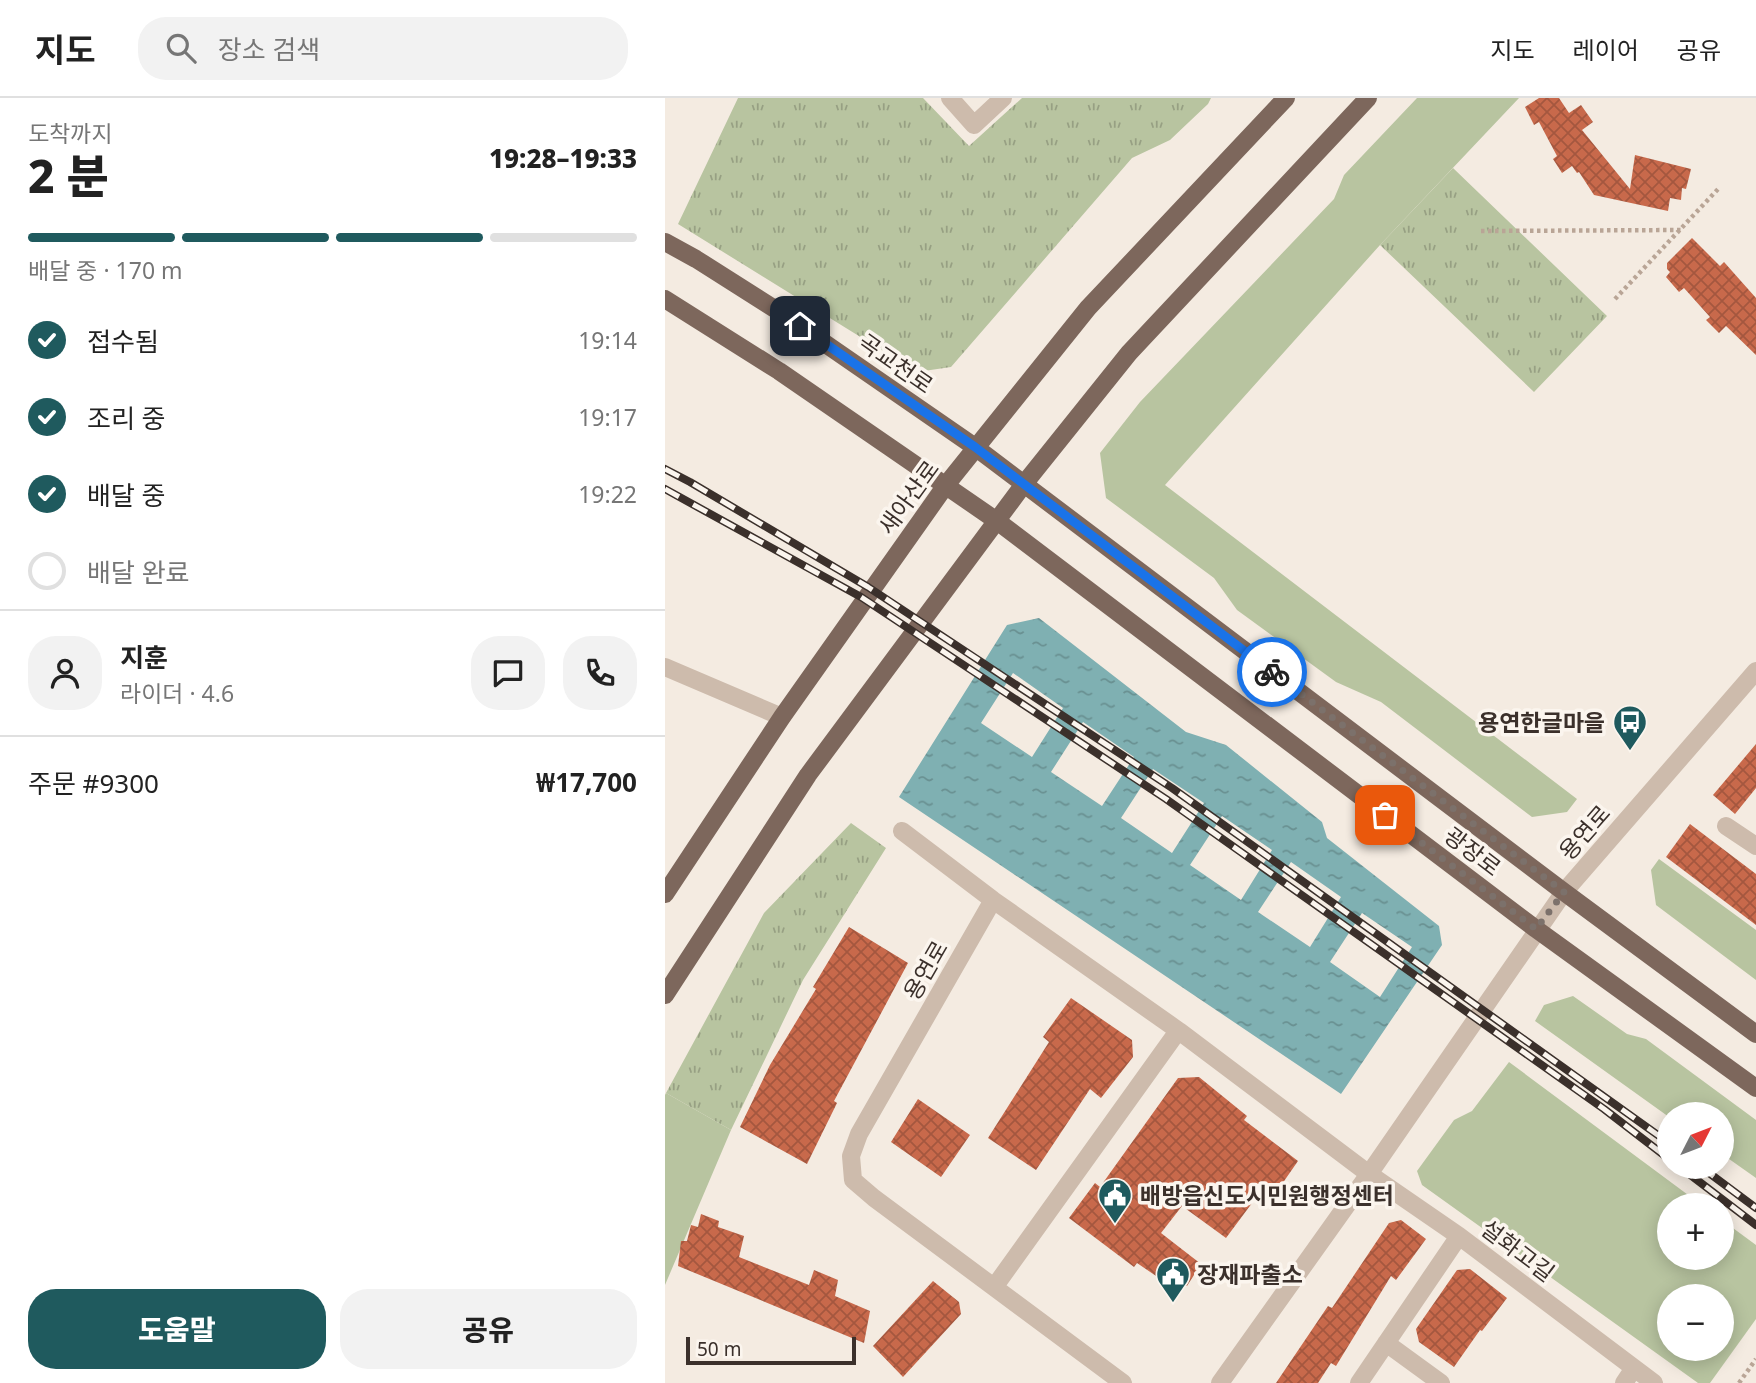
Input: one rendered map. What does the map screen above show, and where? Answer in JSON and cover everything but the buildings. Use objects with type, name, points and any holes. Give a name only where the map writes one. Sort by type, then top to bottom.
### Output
[{"type":"main road","name":"새아산로","points":[[666,890],[782,717],[975,447],[1088,308],[1286,98]]},
{"type":"main road","points":[[665,995],[808,775],[1024,484],[1129,353],[1368,98]]},
{"type":"main road","name":"곡교천로","points":[[665,242],[778,311],[1024,484]]},
{"type":"main road","points":[[665,299],[779,371],[997,522]]},
{"type":"main road","name":"광장로","points":[[1024,484],[1756,1034]]},
{"type":"main road","name":"광장로","points":[[997,522],[1536,929],[1756,1088]]},
{"type":"street","points":[[950,98],[974,125],[1003,98]]},
{"type":"street","points":[[665,667],[782,717]]},
{"type":"street","name":"용연로","points":[[1220,1383],[1369,1174],[1536,929],[1564,892],[1756,671]]},
{"type":"street","points":[[1726,826],[1753,838]]},
{"type":"street","points":[[902,831],[993,900],[1178,1031],[1369,1174]]},
{"type":"street","name":"용연로","points":[[993,900],[859,1134],[851,1156],[853,1180],[1123,1383]]},
{"type":"street","points":[[995,1286],[1178,1031]]},
{"type":"street","name":"설화고길","points":[[1369,1174],[1459,1236],[1629,1376],[1654,1383]]},
{"type":"street","points":[[1359,1383],[1459,1236]]},
{"type":"street","points":[[1386,1343],[1440,1383]]},
{"type":"path","points":[[1615,299],[1719,188]]},
{"type":"path","points":[[1481,231],[1681,230]]},
{"type":"path","points":[[1739,1383],[1756,1359]]},
{"type":"green space","points":[[738,98],[923,98],[969,146],[1022,98],[1211,98],[1170,140],[1132,158],[951,367],[917,372],[678,224]]},
{"type":"green space","points":[[1417,98],[1519,98],[1380,245],[1165,485],[1577,799],[1567,812],[1532,817],[1381,702],[1336,682],[1237,610],[1214,578],[1106,498],[1100,453],[1140,402],[1334,199],[1344,175]]},
{"type":"green space","points":[[1453,168],[1607,316],[1534,392],[1380,245]]},
{"type":"green space","points":[[851,823],[886,848],[803,980],[731,1130],[666,1093],[764,913]]},
{"type":"green space","points":[[1659,859],[1756,930],[1756,980],[1656,905],[1651,870]]},
{"type":"green space","points":[[1573,996],[1627,1034],[1646,1039],[1732,1102],[1657,1102],[1657,1108],[1535,1021],[1544,1005]]},
{"type":"green space","points":[[1509,1062],[1657,1172],[1657,1180],[1668,1180],[1685,1193],[1657,1193],[1657,1270],[1734,1270],[1734,1229],[1756,1245],[1756,1319],[1734,1350],[1734,1284],[1657,1284],[1657,1354],[1422,1185],[1417,1171],[1454,1120],[1472,1111]]},
{"type":"green space","points":[[666,1093],[731,1130],[665,1285],[665,1095]]},
{"type":"green space","points":[[1734,1104],[1756,1120],[1756,1178],[1734,1162]]},
{"type":"green space","points":[[1667,1361],[1726,1361],[1710,1383],[1698,1383]]},
{"type":"water","points":[[1039,618],[1186,732],[1226,745],[1322,822],[1327,838],[1439,926],[1442,945],[1341,1094],[899,797],[1007,625]],"holes":[[[1013,673],[1063,708],[1032,757],[981,723]],[[1083,722],[1134,757],[1102,806],[1051,772]],[[1153,769],[1204,803],[1172,853],[1121,818]],[[1222,816],[1272,850],[1241,900],[1190,865]],[[1291,862],[1341,897],[1310,947],[1258,912]],[[1362,913],[1412,947],[1380,997],[1330,962]]]},
{"type":"railway","points":[[665,469],[868,587],[1172,788],[1657,1134]]},
{"type":"railway","points":[[665,489],[861,597],[1166,799],[1604,1109],[1657,1150]]},
{"type":"railway","points":[[1697,1180],[1756,1225]]},
{"type":"railway","points":[[1718,1180],[1756,1208]]},
{"type":"way so far","points":[[1272,672],[1564,892],[1536,929],[1385,815]]},
{"type":"place","name":"용연한글마을","points":[[1630,752]]},
{"type":"place","name":"배방읍신도시민원행정센터","points":[[1115,1225]]},
{"type":"place","name":"장재파출소","points":[[1173,1304]]},
{"type":"route","points":[[800,326],[975,447],[1272,672]]}]
